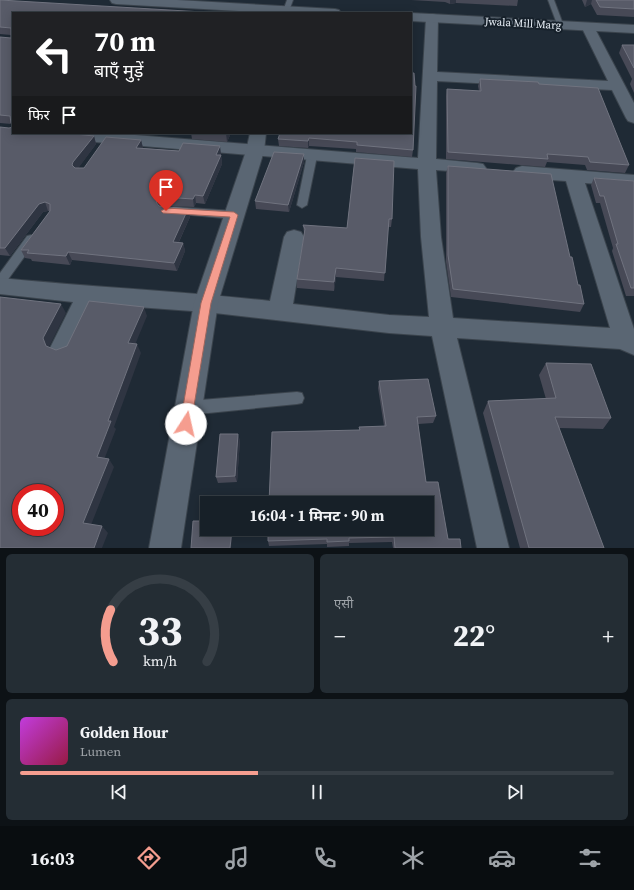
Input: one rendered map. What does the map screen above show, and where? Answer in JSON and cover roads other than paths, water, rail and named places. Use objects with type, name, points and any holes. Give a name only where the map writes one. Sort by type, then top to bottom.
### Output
[{"type":"street","points":[[116,0],[287,8],[325,12]]},
{"type":"street","points":[[421,17],[430,76],[427,165],[431,238],[442,327],[493,548]]},
{"type":"street","name":"Jwala Mill Marg","points":[[421,17],[634,29]]},
{"type":"street","points":[[587,26],[634,118]]},
{"type":"street","points":[[430,76],[617,86]]},
{"type":"street","points":[[53,134],[104,142],[257,142],[312,156],[634,181]]},
{"type":"street","points":[[165,548],[206,303],[257,142]]},
{"type":"street","points":[[0,286],[88,295],[206,303],[389,324],[630,342],[574,176]]},
{"type":"street","points":[[280,311],[294,237]]},
{"type":"street","points":[[62,348],[88,295]]},
{"type":"lane","points":[[551,0],[560,24]]},
{"type":"lane","points":[[302,205],[312,156]]},
{"type":"lane","points":[[166,211],[234,215]]},
{"type":"lane","points":[[0,282],[40,228]]},
{"type":"lane","points":[[188,408],[298,398]]}]
